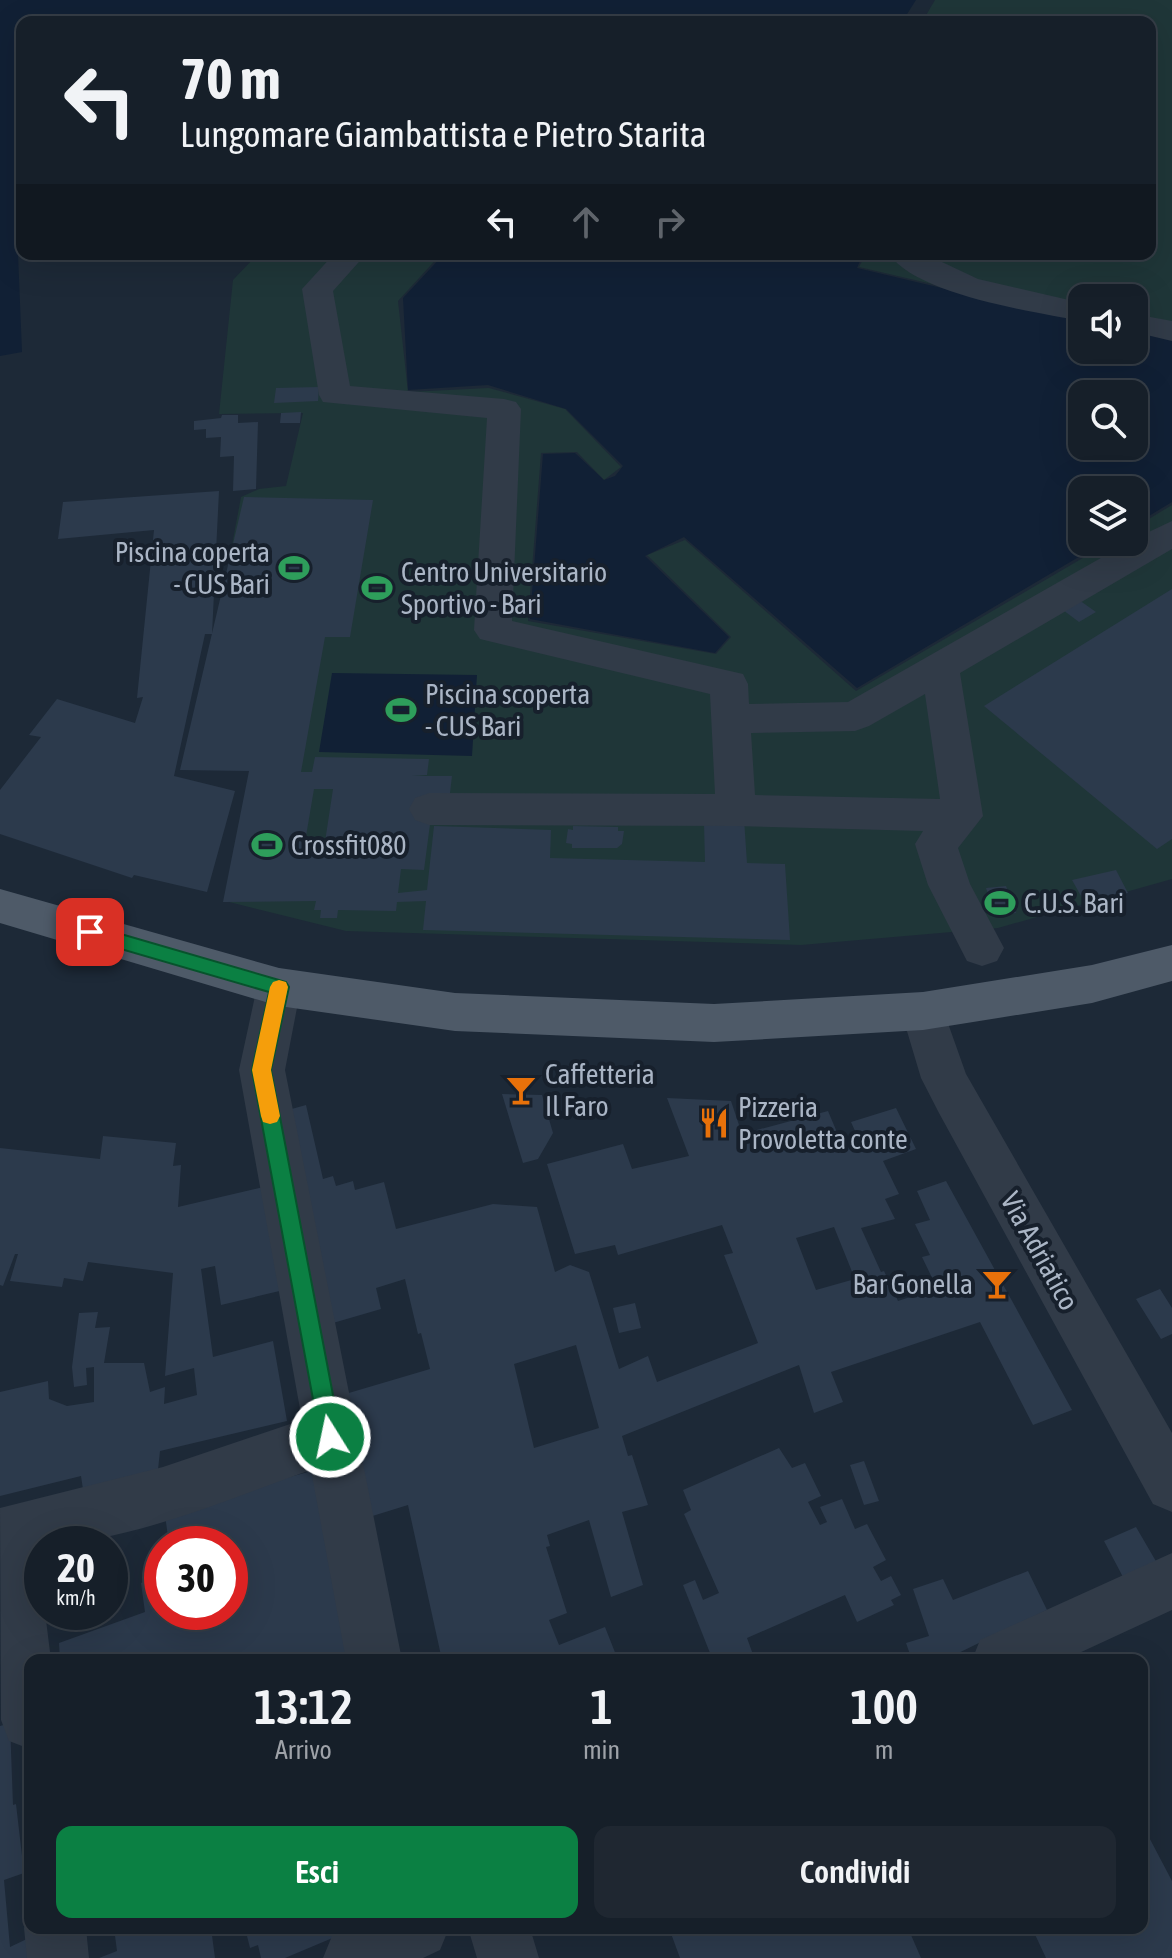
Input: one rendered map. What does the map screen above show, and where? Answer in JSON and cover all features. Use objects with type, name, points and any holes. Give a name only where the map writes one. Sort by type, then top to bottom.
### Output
[{"type":"main road","points":[[0,906],[279,987],[455,1012],[714,1023],[923,1011],[1092,984],[1172,963]]},
{"type":"street","points":[[345,260],[317,289],[335,395],[504,409],[493,630],[729,684],[736,810]]},
{"type":"street","points":[[912,260],[966,287],[1068,309]]},
{"type":"street","points":[[1148,326],[1172,331]]},
{"type":"street","points":[[730,719],[855,716],[1172,533]]},
{"type":"street","points":[[940,669],[963,816]]},
{"type":"street","points":[[429,809],[736,810],[963,816]]},
{"type":"street","points":[[963,816],[936,844],[949,885],[982,948]]},
{"type":"street","points":[[279,987],[262,1070],[373,1654]]},
{"type":"street","name":"Via Adriatico","points":[[923,1011],[944,1078],[955,1099],[1172,1485]]},
{"type":"street","points":[[24,1677],[4,1534],[163,1494],[330,1437]]},
{"type":"street","points":[[1013,1654],[1172,1581]]},
{"type":"street","points":[[56,1934],[58,1958]]},
{"type":"street","points":[[354,1958],[405,1934]]},
{"type":"street","points":[[501,1934],[508,1958]]},
{"type":"green space","points":[[935,0],[1172,0],[1172,338],[1148,333],[1148,284],[1068,284],[1068,316],[859,267],[863,260],[1156,260],[1156,16],[926,16]]},
{"type":"green space","name":"Centro Universitario Sportivo - Bari","points":[[252,260],[436,260],[398,301],[408,392],[489,388],[565,409],[621,467],[604,480],[577,452],[541,453],[528,621],[716,654],[731,637],[647,555],[685,540],[856,691],[1086,556],[1148,556],[1148,520],[1172,505],[1172,879],[998,928],[801,945],[346,931],[225,901],[251,770],[215,636],[241,497],[259,489],[286,486],[303,413],[219,414],[233,280]]},
{"type":"water","points":[[0,0],[916,0],[906,16],[16,16],[16,260],[22,352],[0,356]]},
{"type":"water","points":[[438,260],[860,260],[857,268],[1068,318],[1068,364],[1148,364],[1148,335],[1172,340],[1172,502],[1148,517],[1148,476],[1068,476],[1068,556],[1080,556],[857,688],[684,537],[645,556],[729,637],[715,653],[530,619],[543,454],[575,453],[604,480],[615,476],[623,466],[566,409],[488,385],[408,390],[403,298]]},
{"type":"water","name":"Piscina scoperta - CUS Bari","points":[[332,673],[477,675],[472,756],[319,752]]},
{"type":"building","points":[[319,387],[318,401],[274,403],[276,388]]},
{"type":"building","points":[[301,412],[300,423],[280,423],[281,413]]},
{"type":"building","points":[[222,415],[238,415],[238,423],[258,422],[256,489],[233,491],[234,456],[220,457],[221,437],[206,438],[206,429],[194,430],[194,421],[221,418]]},
{"type":"building","points":[[219,491],[212,634],[205,634],[174,776],[235,791],[207,892],[134,875],[132,878],[0,834],[0,790],[41,737],[29,735],[57,699],[135,723],[143,697],[137,698],[154,530],[58,539],[63,502]]},
{"type":"building","points":[[244,497],[373,500],[350,637],[325,637],[301,772],[312,772],[315,757],[429,759],[427,775],[412,776],[452,776],[448,810],[432,809],[424,870],[401,869],[398,893],[427,890],[434,826],[551,830],[550,858],[705,862],[704,823],[743,804],[747,863],[785,864],[790,940],[423,930],[426,901],[397,902],[396,911],[338,910],[337,918],[320,918],[321,910],[314,910],[316,901],[223,902],[249,771],[180,770]],"holes":[[[314,789],[333,789],[323,855],[303,854]]]},
{"type":"building","points":[[1172,589],[1172,839],[1157,849],[984,706]]},
{"type":"building","points":[[1079,600],[1096,612],[1079,622],[1063,610]]},
{"type":"building","points":[[573,826],[618,827],[618,831],[624,831],[622,844],[617,848],[572,848],[572,844],[566,843],[568,829],[573,830]]},
{"type":"building","points":[[1116,870],[1128,893],[1085,903],[1072,880]]},
{"type":"building","points":[[1006,886],[1016,913],[995,916],[986,888]]},
{"type":"building","points":[[502,1094],[542,1095],[553,1133],[538,1159],[523,1163]]},
{"type":"building","points":[[667,1098],[731,1101],[742,1134],[828,1111],[844,1149],[859,1144],[862,1152],[851,1122],[896,1108],[916,1149],[883,1161],[899,1194],[885,1199],[895,1219],[861,1228],[881,1272],[884,1271],[898,1301],[937,1288],[922,1257],[930,1255],[915,1224],[930,1220],[917,1191],[946,1181],[1072,1410],[1033,1425],[980,1322],[831,1372],[843,1402],[814,1413],[799,1365],[622,1436],[628,1456],[632,1455],[648,1505],[622,1512],[643,1585],[611,1597],[589,1520],[547,1535],[550,1546],[546,1547],[567,1613],[549,1620],[559,1645],[605,1627],[616,1654],[441,1654],[408,1505],[366,1518],[342,1395],[430,1369],[421,1333],[418,1334],[405,1279],[376,1288],[381,1309],[326,1325],[288,1110],[306,1105],[323,1179],[333,1176],[336,1186],[353,1181],[355,1190],[384,1182],[396,1229],[493,1204],[537,1207],[555,1272],[570,1265],[589,1272],[619,1369],[648,1356],[657,1382],[758,1343],[724,1255],[733,1253],[722,1225],[618,1255],[615,1245],[575,1254],[547,1164],[623,1144],[632,1169],[689,1156]],"holes":[[[834,1227],[855,1279],[816,1290],[796,1238]],[[576,1345],[599,1428],[534,1448],[514,1364]]]},
{"type":"building","points":[[103,1136],[176,1143],[173,1166],[181,1165],[178,1207],[268,1186],[288,1289],[221,1305],[215,1266],[201,1269],[213,1357],[273,1341],[287,1421],[160,1451],[157,1479],[84,1496],[81,1476],[0,1496],[0,1392],[48,1381],[49,1399],[67,1406],[94,1402],[94,1367],[86,1368],[87,1385],[74,1387],[72,1367],[79,1313],[98,1312],[95,1328],[110,1327],[104,1363],[144,1363],[150,1392],[165,1387],[164,1404],[197,1395],[194,1368],[165,1376],[173,1273],[88,1262],[83,1281],[64,1278],[62,1287],[10,1281],[18,1254],[15,1254],[3,1286],[0,1285],[0,1148],[100,1159]]},
{"type":"building","points":[[1160,1289],[1172,1308],[1172,1334],[1161,1339],[1136,1299]]},
{"type":"building","points":[[635,1303],[641,1328],[619,1333],[613,1308]]},
{"type":"building","points":[[779,1448],[792,1468],[805,1463],[821,1496],[808,1502],[820,1525],[827,1522],[820,1507],[842,1499],[855,1529],[867,1524],[886,1560],[873,1567],[881,1581],[891,1576],[901,1595],[891,1600],[894,1605],[857,1622],[845,1595],[747,1638],[753,1654],[710,1654],[683,1585],[695,1580],[703,1600],[719,1593],[684,1514],[691,1510],[683,1490]]},
{"type":"building","points":[[864,1461],[879,1501],[864,1505],[850,1465]]},
{"type":"building","points":[[323,1468],[357,1654],[60,1654],[59,1643],[95,1630],[128,1630],[128,1618],[144,1612],[144,1630],[248,1630],[248,1526],[167,1526],[165,1515],[226,1494]]},
{"type":"building","points":[[1136,1527],[1157,1563],[1123,1577],[1104,1541]]},
{"type":"building","points":[[1028,1571],[1047,1610],[956,1654],[910,1654],[906,1643],[929,1636],[913,1589],[943,1579],[953,1600]]},
{"type":"building","points":[[10,1723],[13,1805],[16,1804],[24,1873],[4,1880],[10,1947],[31,1937],[33,1958],[0,1958],[0,1726]]},
{"type":"building","points":[[1148,1835],[1172,1881],[1172,1958],[1046,1958],[1035,1934],[1148,1934]]},
{"type":"building","points":[[115,1934],[212,1934],[215,1958],[99,1958],[117,1951]]},
{"type":"building","points":[[246,1934],[342,1934],[285,1958],[261,1958],[258,1945],[250,1948]]},
{"type":"building","points":[[671,1934],[911,1934],[921,1958],[680,1958]]},
{"type":"slow traffic","points":[[270,1116],[262,1070],[279,987]]},
{"type":"place","name":"Piscina coperta - CUS Bari","points":[[294,568]]},
{"type":"place","name":"Centro Universitario Sportivo - Bari","points":[[377,588]]},
{"type":"place","name":"Piscina scoperta - CUS Bari","points":[[401,710]]},
{"type":"place","name":"Crossfit080","points":[[267,845]]},
{"type":"place","name":"C.U.S. Bari","points":[[1000,903]]},
{"type":"place","name":"Caffetteria Il Faro","points":[[521,1090]]},
{"type":"place","name":"Pizzeria Provoletta conte","points":[[714,1123]]},
{"type":"place","name":"Bar Gonella","points":[[997,1284]]},
{"type":"route","points":[[90,932],[279,987],[262,1070],[330,1437]]}]
